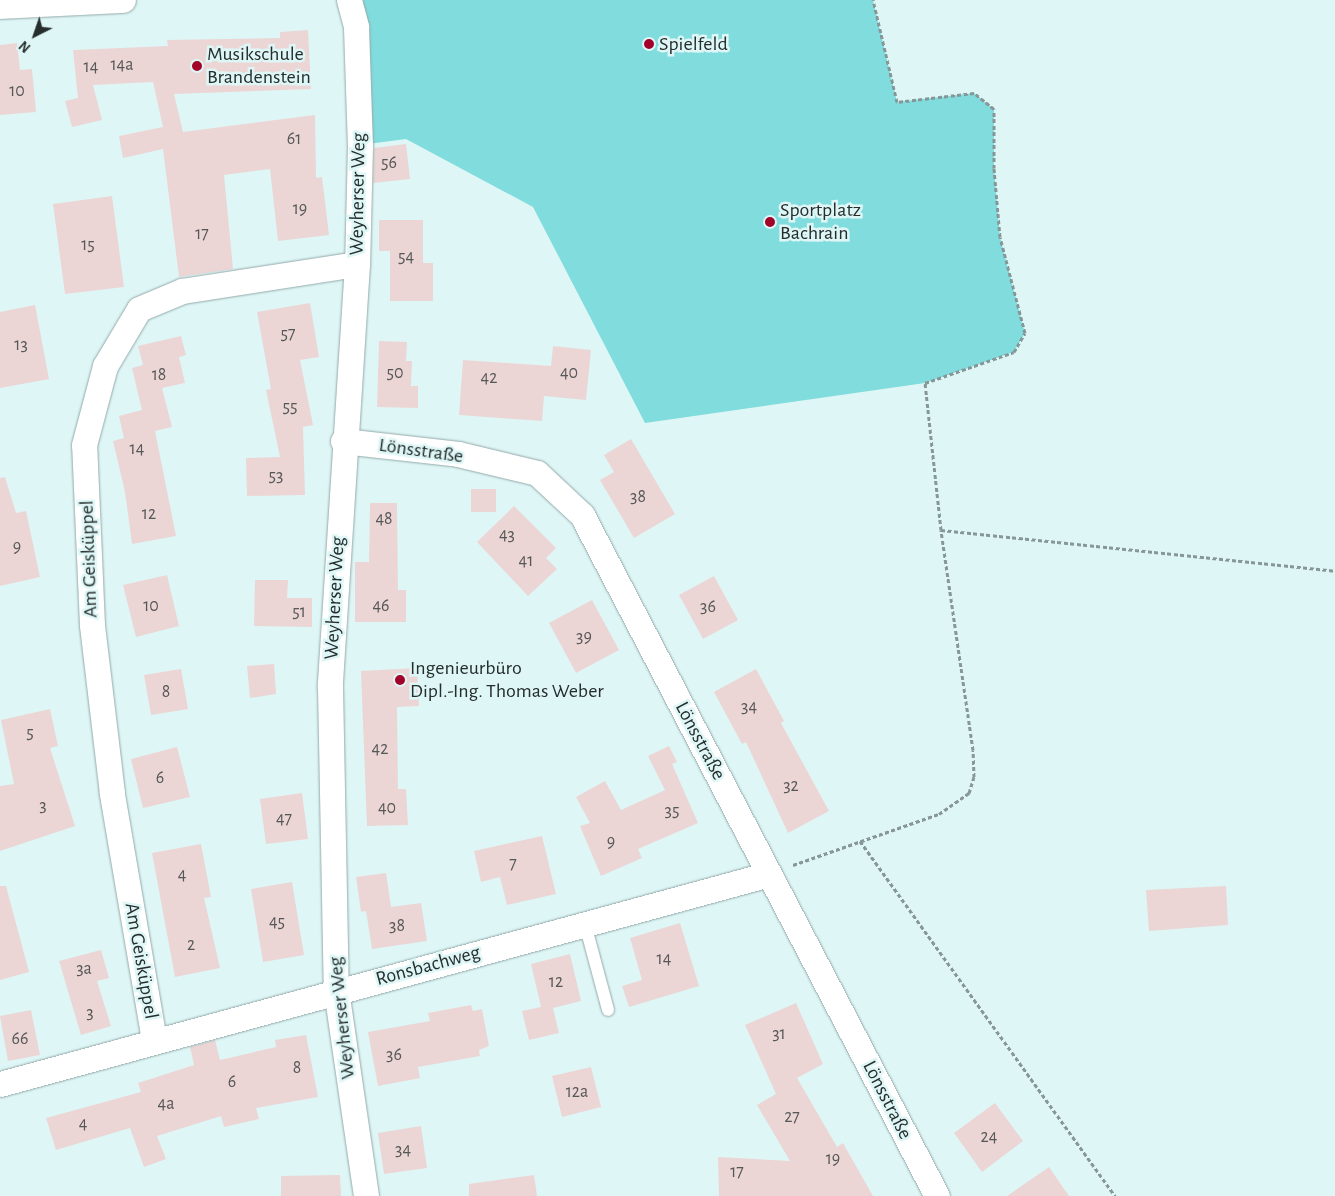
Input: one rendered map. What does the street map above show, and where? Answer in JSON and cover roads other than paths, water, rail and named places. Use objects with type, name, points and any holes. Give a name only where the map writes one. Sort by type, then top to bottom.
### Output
[{"type":"street","points":[[0,6],[123,0]]},
{"type":"street","name":"Weyherser Weg","points":[[349,0],[356,27],[360,135],[357,264],[344,441],[330,687],[336,990],[366,1196]]},
{"type":"street","name":"Am Geisküppel","points":[[154,1040],[112,793],[99,684],[92,624],[84,445],[105,366],[139,309],[182,291],[357,264]]},
{"type":"street","name":"Lönsstraße","points":[[344,441],[458,454],[537,473],[582,516],[769,874],[931,1194]]},
{"type":"street","name":"Ronsbachweg","points":[[0,1084],[336,990],[769,874]]},
{"type":"lane","points":[[585,924],[608,1010]]},
{"type":"place","name":"Spielfeld","points":[[649,44]]},
{"type":"place","name":"Musikschule Brandenstein","points":[[197,66]]},
{"type":"place","name":"Sportplatz Bachrain","points":[[770,222]]},
{"type":"place","name":"Ingenieurbüro Dipl.-Ing. Thomas Weber","points":[[400,680]]}]
